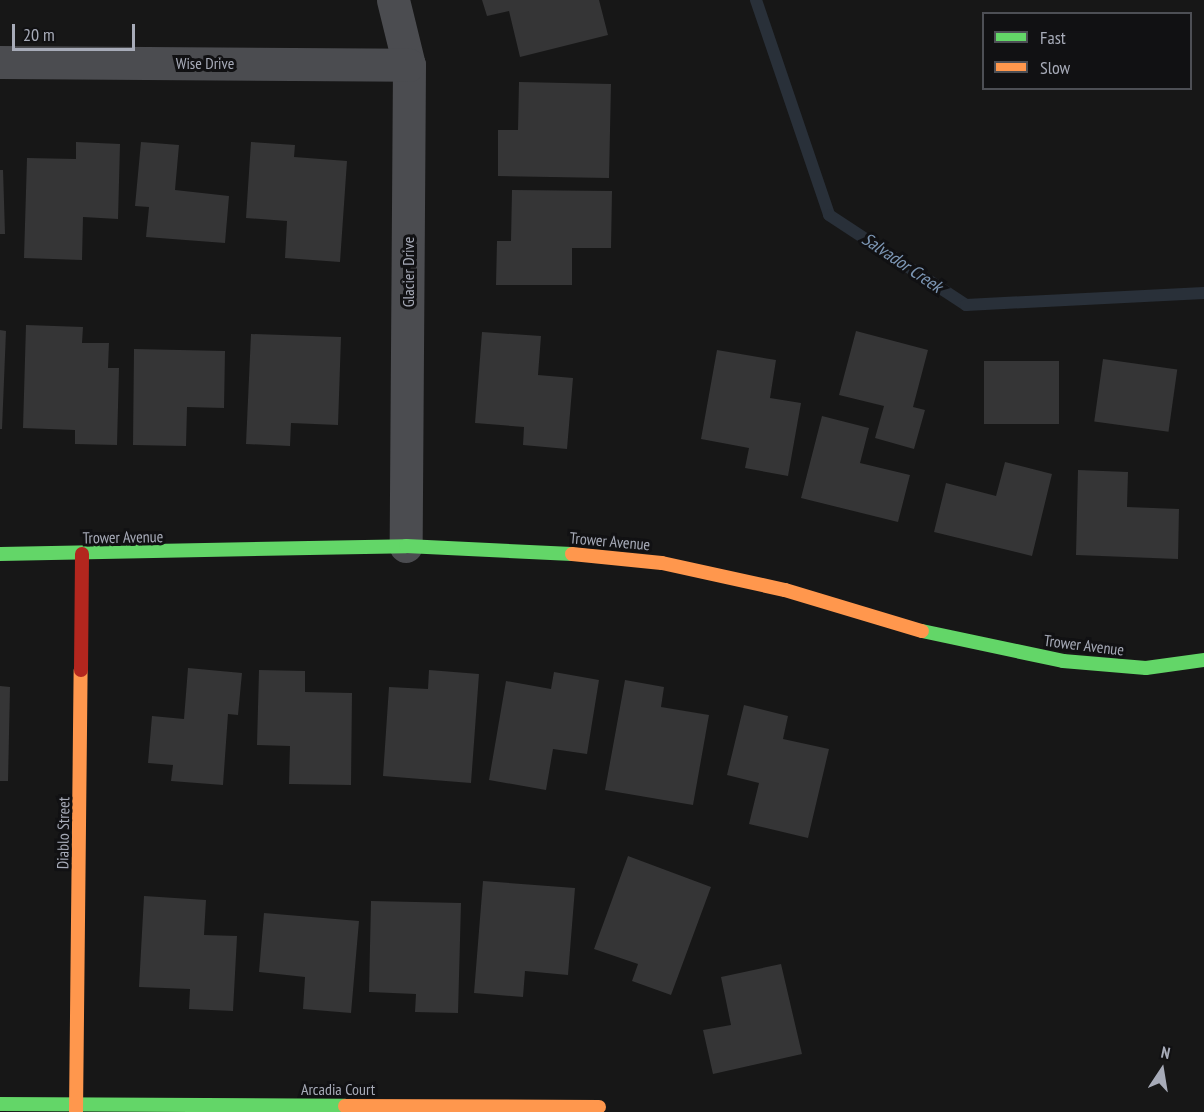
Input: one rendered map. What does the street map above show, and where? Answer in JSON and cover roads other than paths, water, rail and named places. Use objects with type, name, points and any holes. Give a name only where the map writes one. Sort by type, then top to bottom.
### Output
[{"type":"street","name":"Glacier Drive","points":[[393,0],[409,65],[406,546]]},
{"type":"street","name":"Wise Drive","points":[[0,62],[409,65]]},
{"type":"street","name":"Trower Avenue","points":[[0,554],[406,546],[540,551],[662,563],[785,590],[929,633],[1063,661],[1146,668],[1204,660]]},
{"type":"street","name":"Diablo Street","points":[[76,1108],[82,554]]},
{"type":"street","name":"Arcadia Court","points":[[0,1104],[76,1108],[599,1107]]},
{"type":"waterway","name":"Salvador Creek","points":[[756,0],[829,215],[966,305],[1204,293]]}]
